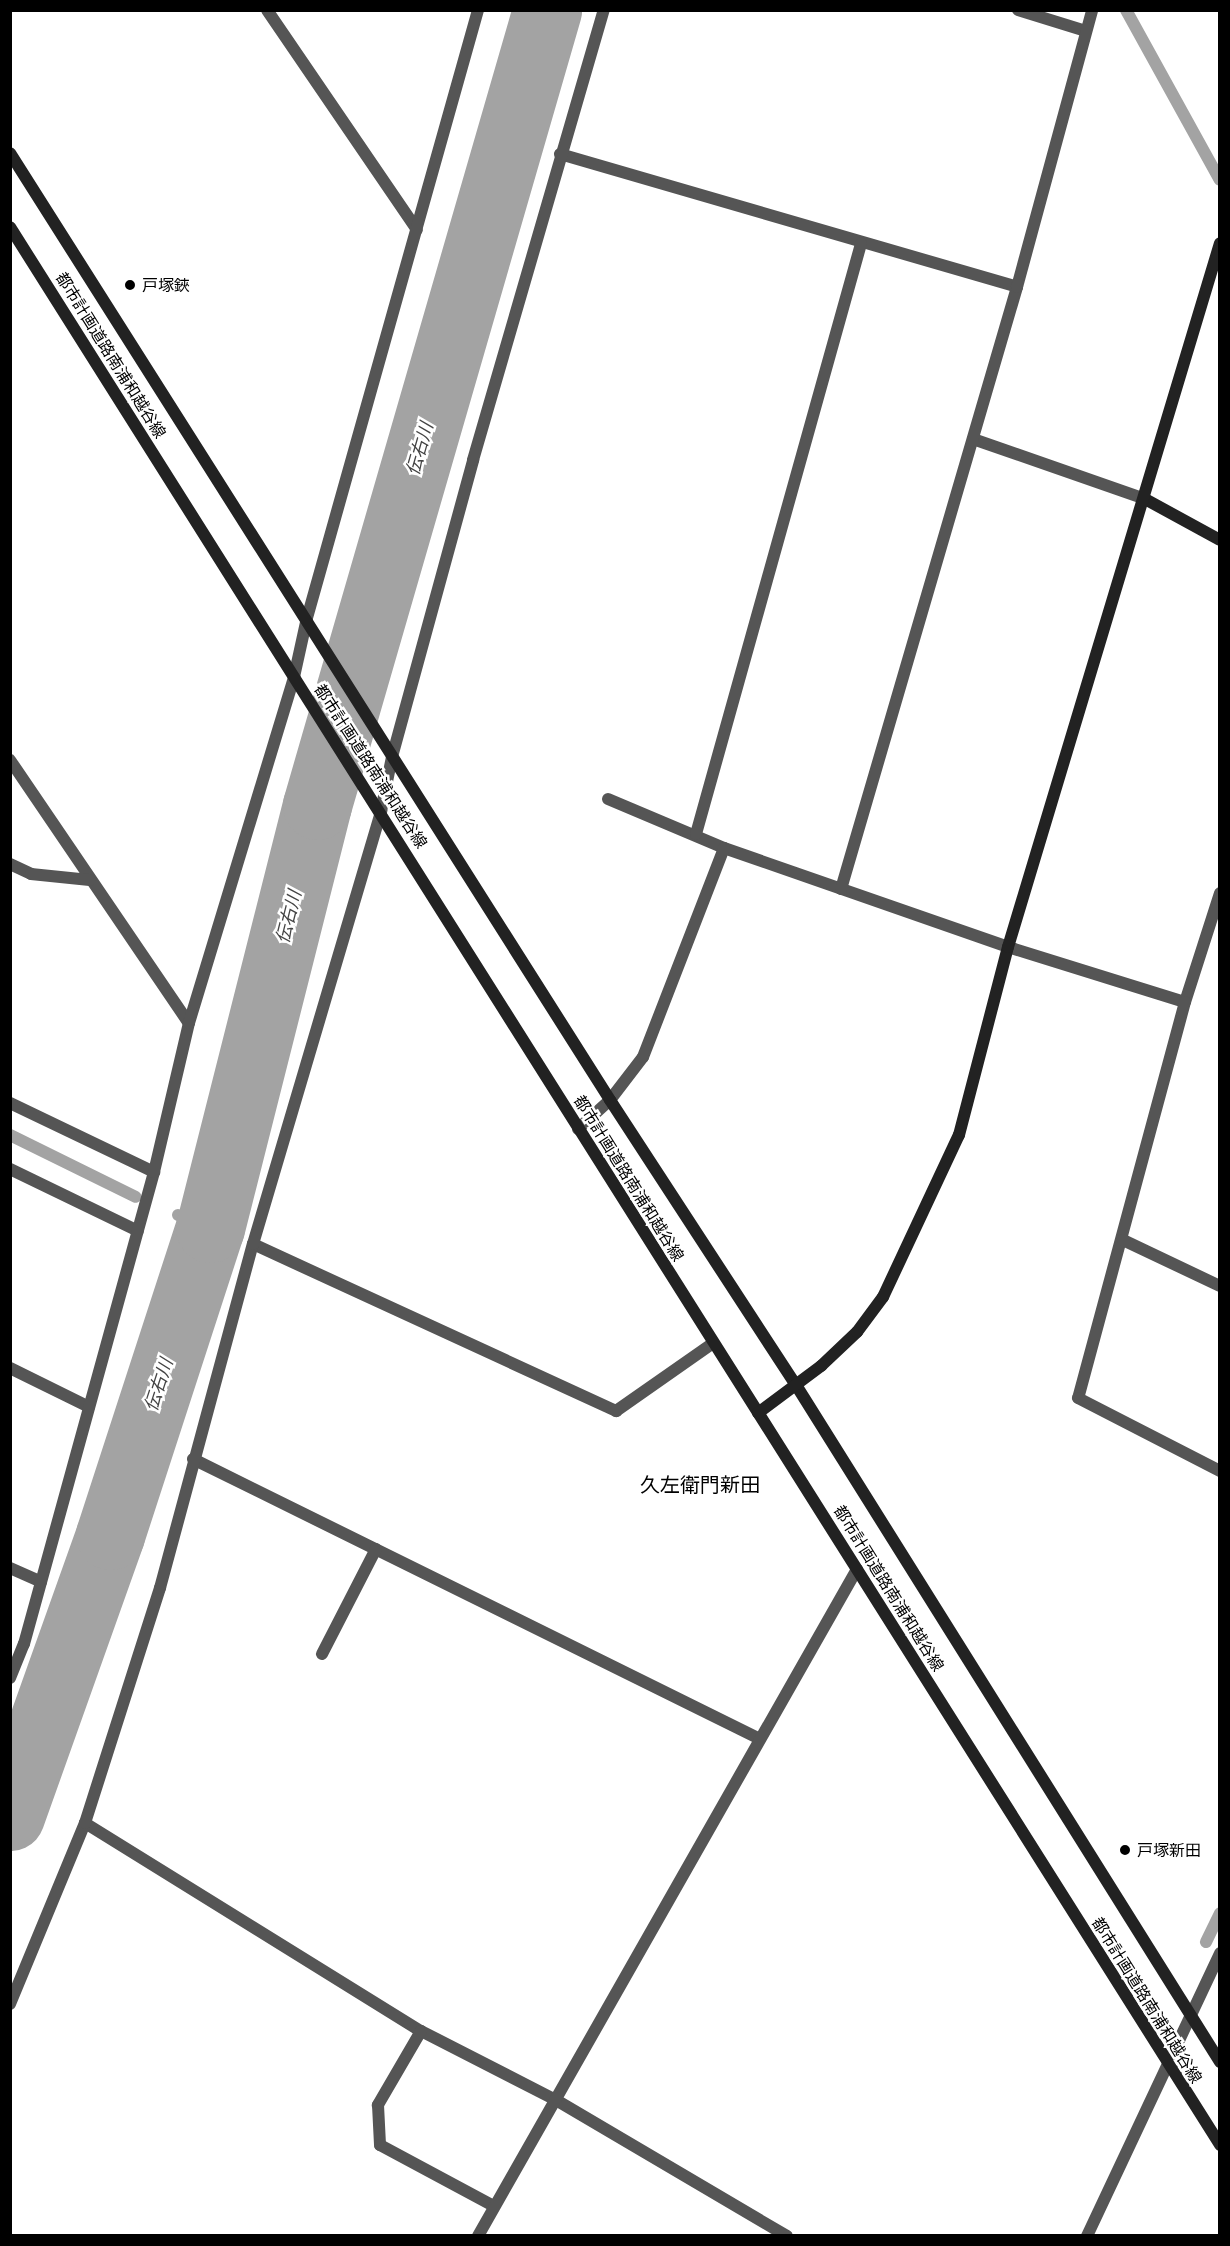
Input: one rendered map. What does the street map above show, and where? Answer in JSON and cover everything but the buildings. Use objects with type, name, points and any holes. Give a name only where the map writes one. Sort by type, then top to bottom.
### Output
[{"type":"street","points":[[267,10],[417,230]]},
{"type":"street","points":[[10,1678],[41,1582],[138,1231],[189,1023],[294,677],[307,618],[478,10]]},
{"type":"street","points":[[10,2004],[85,1823],[160,1588],[254,1244],[381,811],[392,757],[560,154],[604,10]]},
{"type":"street","points":[[1018,10],[1086,31]]},
{"type":"street","points":[[841,889],[974,439],[1092,10]]},
{"type":"street","name":"都市計画道路南浦和越谷線","points":[[10,153],[307,618],[392,757],[610,1100],[796,1385],[1220,2062]]},
{"type":"street","points":[[560,154],[861,244],[1017,287]]},
{"type":"street","name":"都市計画道路南浦和越谷線","points":[[10,227],[381,811],[578,1129],[1220,2145]]},
{"type":"street","points":[[758,1413],[796,1385],[857,1332],[887,1288],[959,1135],[1008,947],[1145,499],[1220,243]]},
{"type":"street","points":[[696,834],[861,244]]},
{"type":"street","points":[[974,439],[1145,499],[1220,540]]},
{"type":"street","points":[[10,760],[189,1023]]},
{"type":"street","points":[[608,799],[696,834],[723,848],[1008,947],[1185,1002]]},
{"type":"street","points":[[578,1129],[610,1100],[643,1057],[723,848]]},
{"type":"street","points":[[10,864],[31,874],[90,880]]},
{"type":"street","points":[[1220,893],[1185,1002],[1123,1240],[1078,1398],[1220,1472]]},
{"type":"street","points":[[10,1103],[154,1172]]},
{"type":"street","points":[[10,1169],[138,1231]]},
{"type":"street","points":[[1123,1240],[1220,1286]]},
{"type":"street","points":[[254,1244],[616,1411],[713,1343]]},
{"type":"street","points":[[10,1368],[89,1407]]},
{"type":"street","points":[[194,1459],[760,1739]]},
{"type":"street","points":[[322,1654],[376,1549]]},
{"type":"street","points":[[10,1568],[41,1582]]},
{"type":"street","points":[[478,2235],[858,1569]]},
{"type":"street","points":[[85,1823],[421,2031],[556,2100],[787,2235]]},
{"type":"street","points":[[1087,2235],[1220,1953]]},
{"type":"street","points":[[421,2031],[378,2105],[380,2145],[494,2205]]},
{"type":"waterway","name":"伝右川","points":[[10,1816],[110,1535],[210,1228],[317,805],[547,10]]},
{"type":"waterway","points":[[1126,10],[1220,180]]},
{"type":"waterway","points":[[10,1135],[136,1197]]},
{"type":"waterway","points":[[178,1215],[210,1228]]},
{"type":"waterway","points":[[1206,1942],[1220,1913]]},
{"type":"place","name":"戸塚鋏","points":[[130,285]]},
{"type":"place","name":"戸塚新田","points":[[1125,1850]]},
{"type":"district","name":"久左衛門新田","points":[[700,1485]]}]
